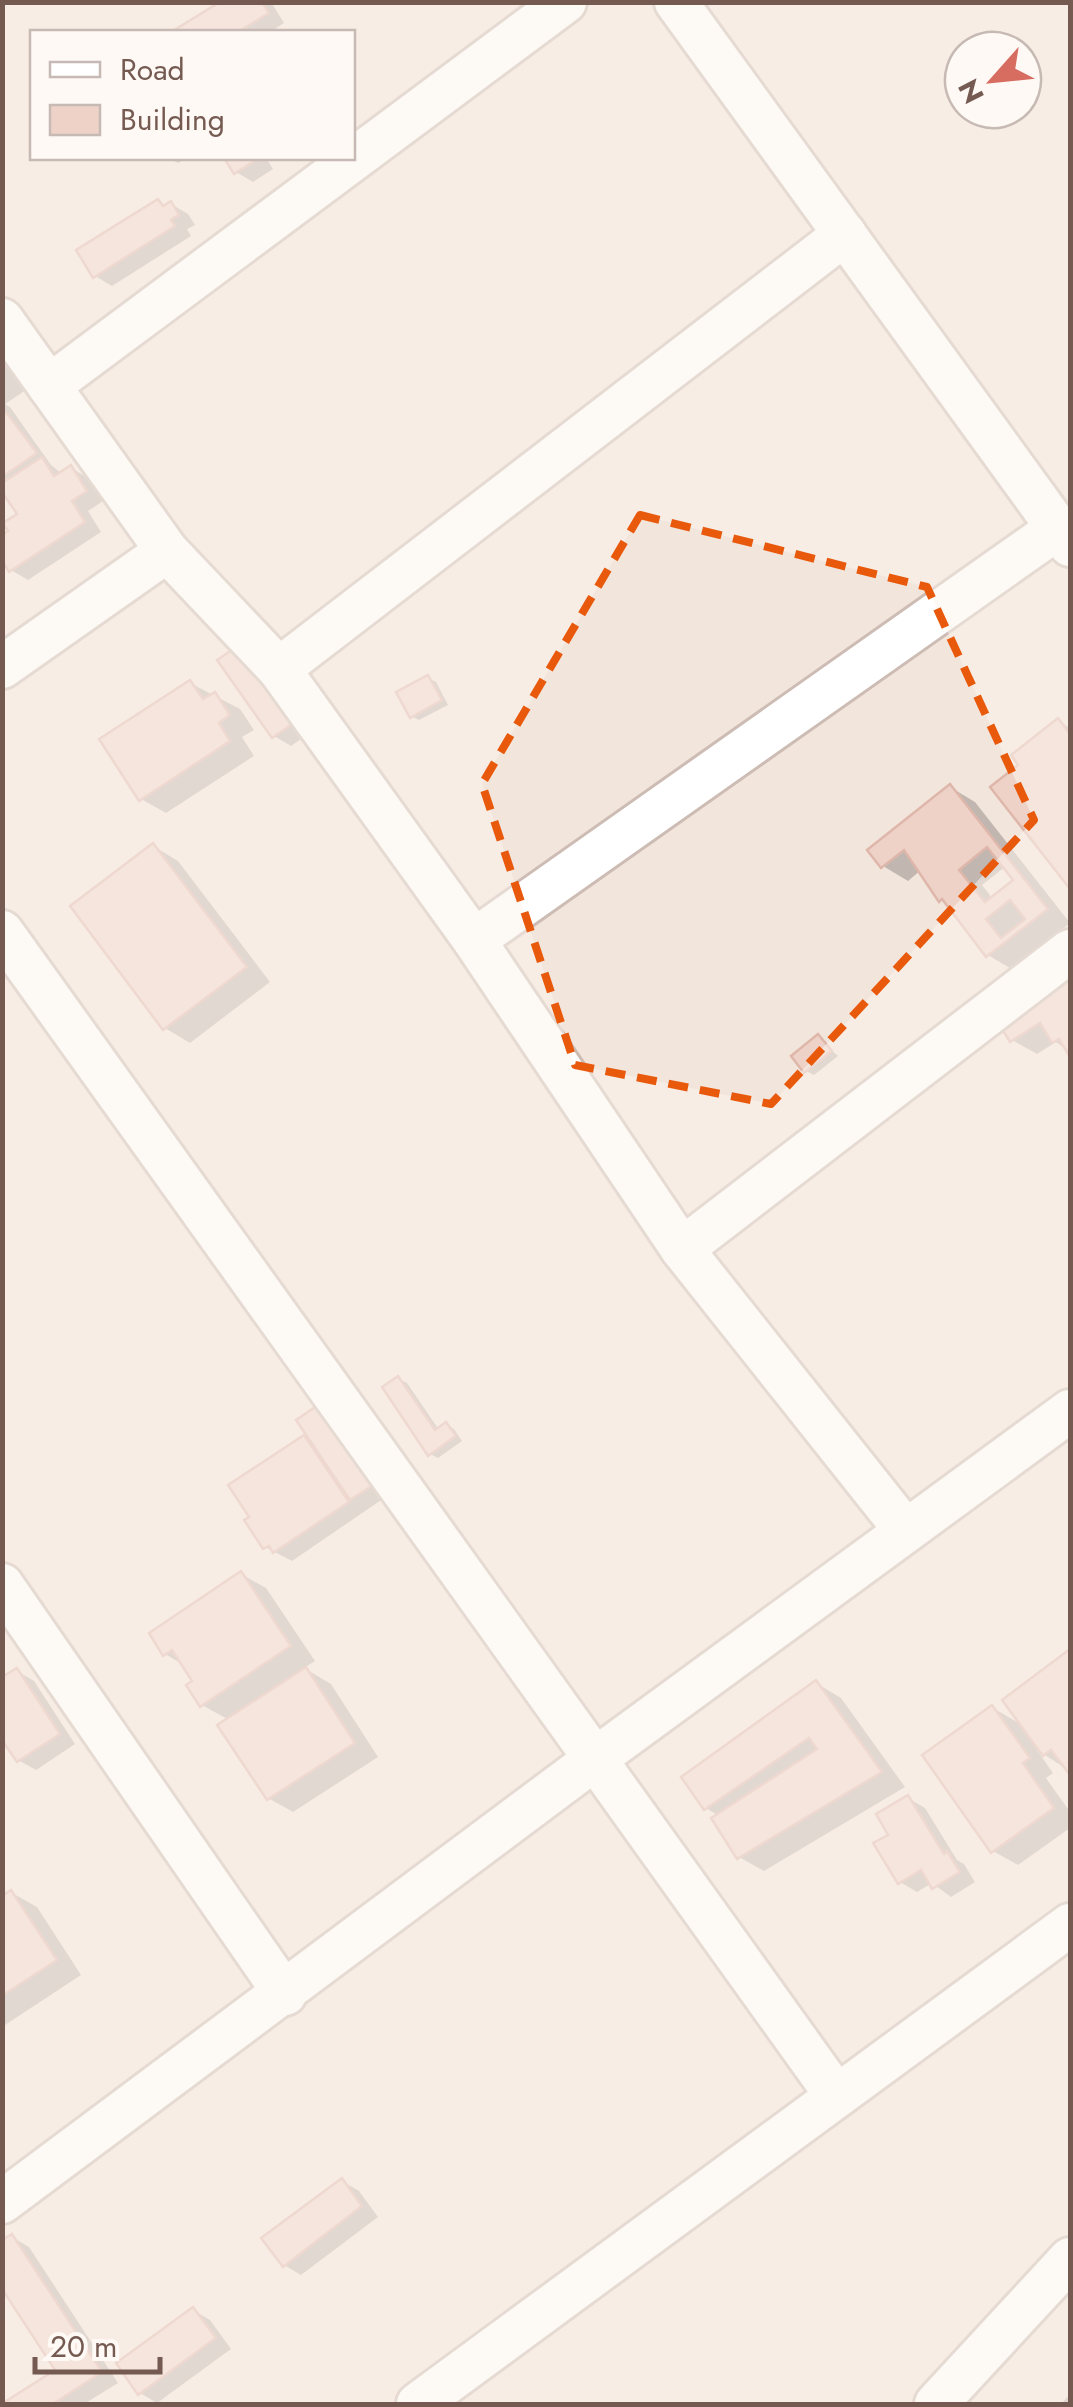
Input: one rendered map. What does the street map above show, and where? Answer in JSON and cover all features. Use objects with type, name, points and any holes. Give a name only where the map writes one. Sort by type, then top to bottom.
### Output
[{"type":"street","points":[[355,158],[565,2]]},
{"type":"street","points":[[474,940],[1064,536],[676,2]]},
{"type":"street","points":[[49,386],[353,160]]},
{"type":"street","points":[[279,670],[845,234]]},
{"type":"street","points":[[2,320],[167,551],[279,670],[474,940],[682,1248],[906,1531]]},
{"type":"street","points":[[2,667],[167,551]]},
{"type":"street","points":[[2,932],[836,2096]]},
{"type":"street","points":[[682,1248],[1070,951]]},
{"type":"street","points":[[2,2202],[1070,1411]]},
{"type":"street","points":[[2,1585],[284,1994]]},
{"type":"street","points":[[418,2404],[1070,1925]]},
{"type":"street","points":[[936,2404],[1070,2259]]},
{"type":"highlighted area","points":[[640,515],[927,587],[1034,820],[771,1104],[575,1065],[482,784]]},
{"type":"shaded area","points":[[3,3],[1070,3],[1070,2404],[3,2404]]},
{"type":"building","points":[[220,2],[262,2],[269,13],[241,30],[174,30]]},
{"type":"building","points":[[225,160],[255,160],[234,174]]},
{"type":"building","points":[[158,199],[163,206],[171,201],[179,215],[171,220],[175,226],[93,278],[76,250]]},
{"type":"building","points":[[2,407],[37,453],[2,477]]},
{"type":"building","points":[[42,457],[54,476],[71,465],[87,491],[72,501],[85,522],[9,572],[2,561],[2,535],[8,531],[3,523],[17,514],[2,492],[2,483]]},
{"type":"building","points":[[247,640],[301,718],[272,738],[217,660]]},
{"type":"building","points":[[428,675],[442,700],[410,718],[396,692]]},
{"type":"building","points":[[190,680],[203,699],[215,692],[230,715],[219,723],[230,741],[139,801],[99,739]]},
{"type":"building","points":[[1058,718],[1070,734],[1070,889],[990,787],[1018,765],[1011,755]]},
{"type":"building","points":[[950,784],[1048,909],[986,957],[942,899],[939,902],[904,850],[881,868],[867,850]],"holes":[[[987,847],[1013,880],[985,902],[959,870]],[[1010,900],[1025,919],[1001,938],[986,919]]]},
{"type":"building","points":[[153,843],[247,967],[163,1030],[70,906]]},
{"type":"building","points":[[1070,959],[1070,1057],[1059,1039],[1052,1043],[1040,1023],[1010,1042],[990,1009]]},
{"type":"building","points":[[818,1034],[832,1051],[804,1073],[791,1056]]},
{"type":"building","points":[[398,1376],[435,1430],[446,1422],[456,1436],[428,1456],[382,1387]]},
{"type":"building","points":[[321,1403],[375,1484],[350,1500],[296,1420]]},
{"type":"building","points":[[304,1435],[349,1502],[273,1553],[269,1546],[263,1549],[244,1520],[249,1517],[228,1485]]},
{"type":"building","points":[[241,1571],[291,1646],[200,1707],[186,1685],[192,1681],[172,1650],[163,1656],[149,1633]]},
{"type":"building","points":[[1070,1649],[1070,1775],[1051,1750],[1043,1756],[1002,1700]]},
{"type":"building","points":[[306,1667],[355,1743],[267,1800],[217,1725]]},
{"type":"building","points":[[17,1668],[60,1734],[17,1762],[2,1740],[2,1677]]},
{"type":"building","points":[[816,1680],[882,1772],[737,1859],[711,1818],[817,1749],[809,1738],[704,1810],[681,1777]]},
{"type":"building","points":[[992,1705],[1030,1758],[1023,1763],[1054,1808],[991,1853],[922,1755]]},
{"type":"building","points":[[908,1795],[944,1854],[947,1851],[960,1872],[932,1889],[921,1870],[898,1884],[873,1843],[888,1835],[876,1814]]},
{"type":"building","points":[[11,1890],[57,1960],[2,1996],[2,1896]]},
{"type":"building","points":[[342,2178],[362,2206],[283,2267],[261,2238]]},
{"type":"building","points":[[12,2234],[102,2372],[53,2404],[6,2401],[55,2370],[2,2289],[2,2240]]},
{"type":"building","points":[[193,2307],[216,2338],[138,2395],[116,2363]]}]
